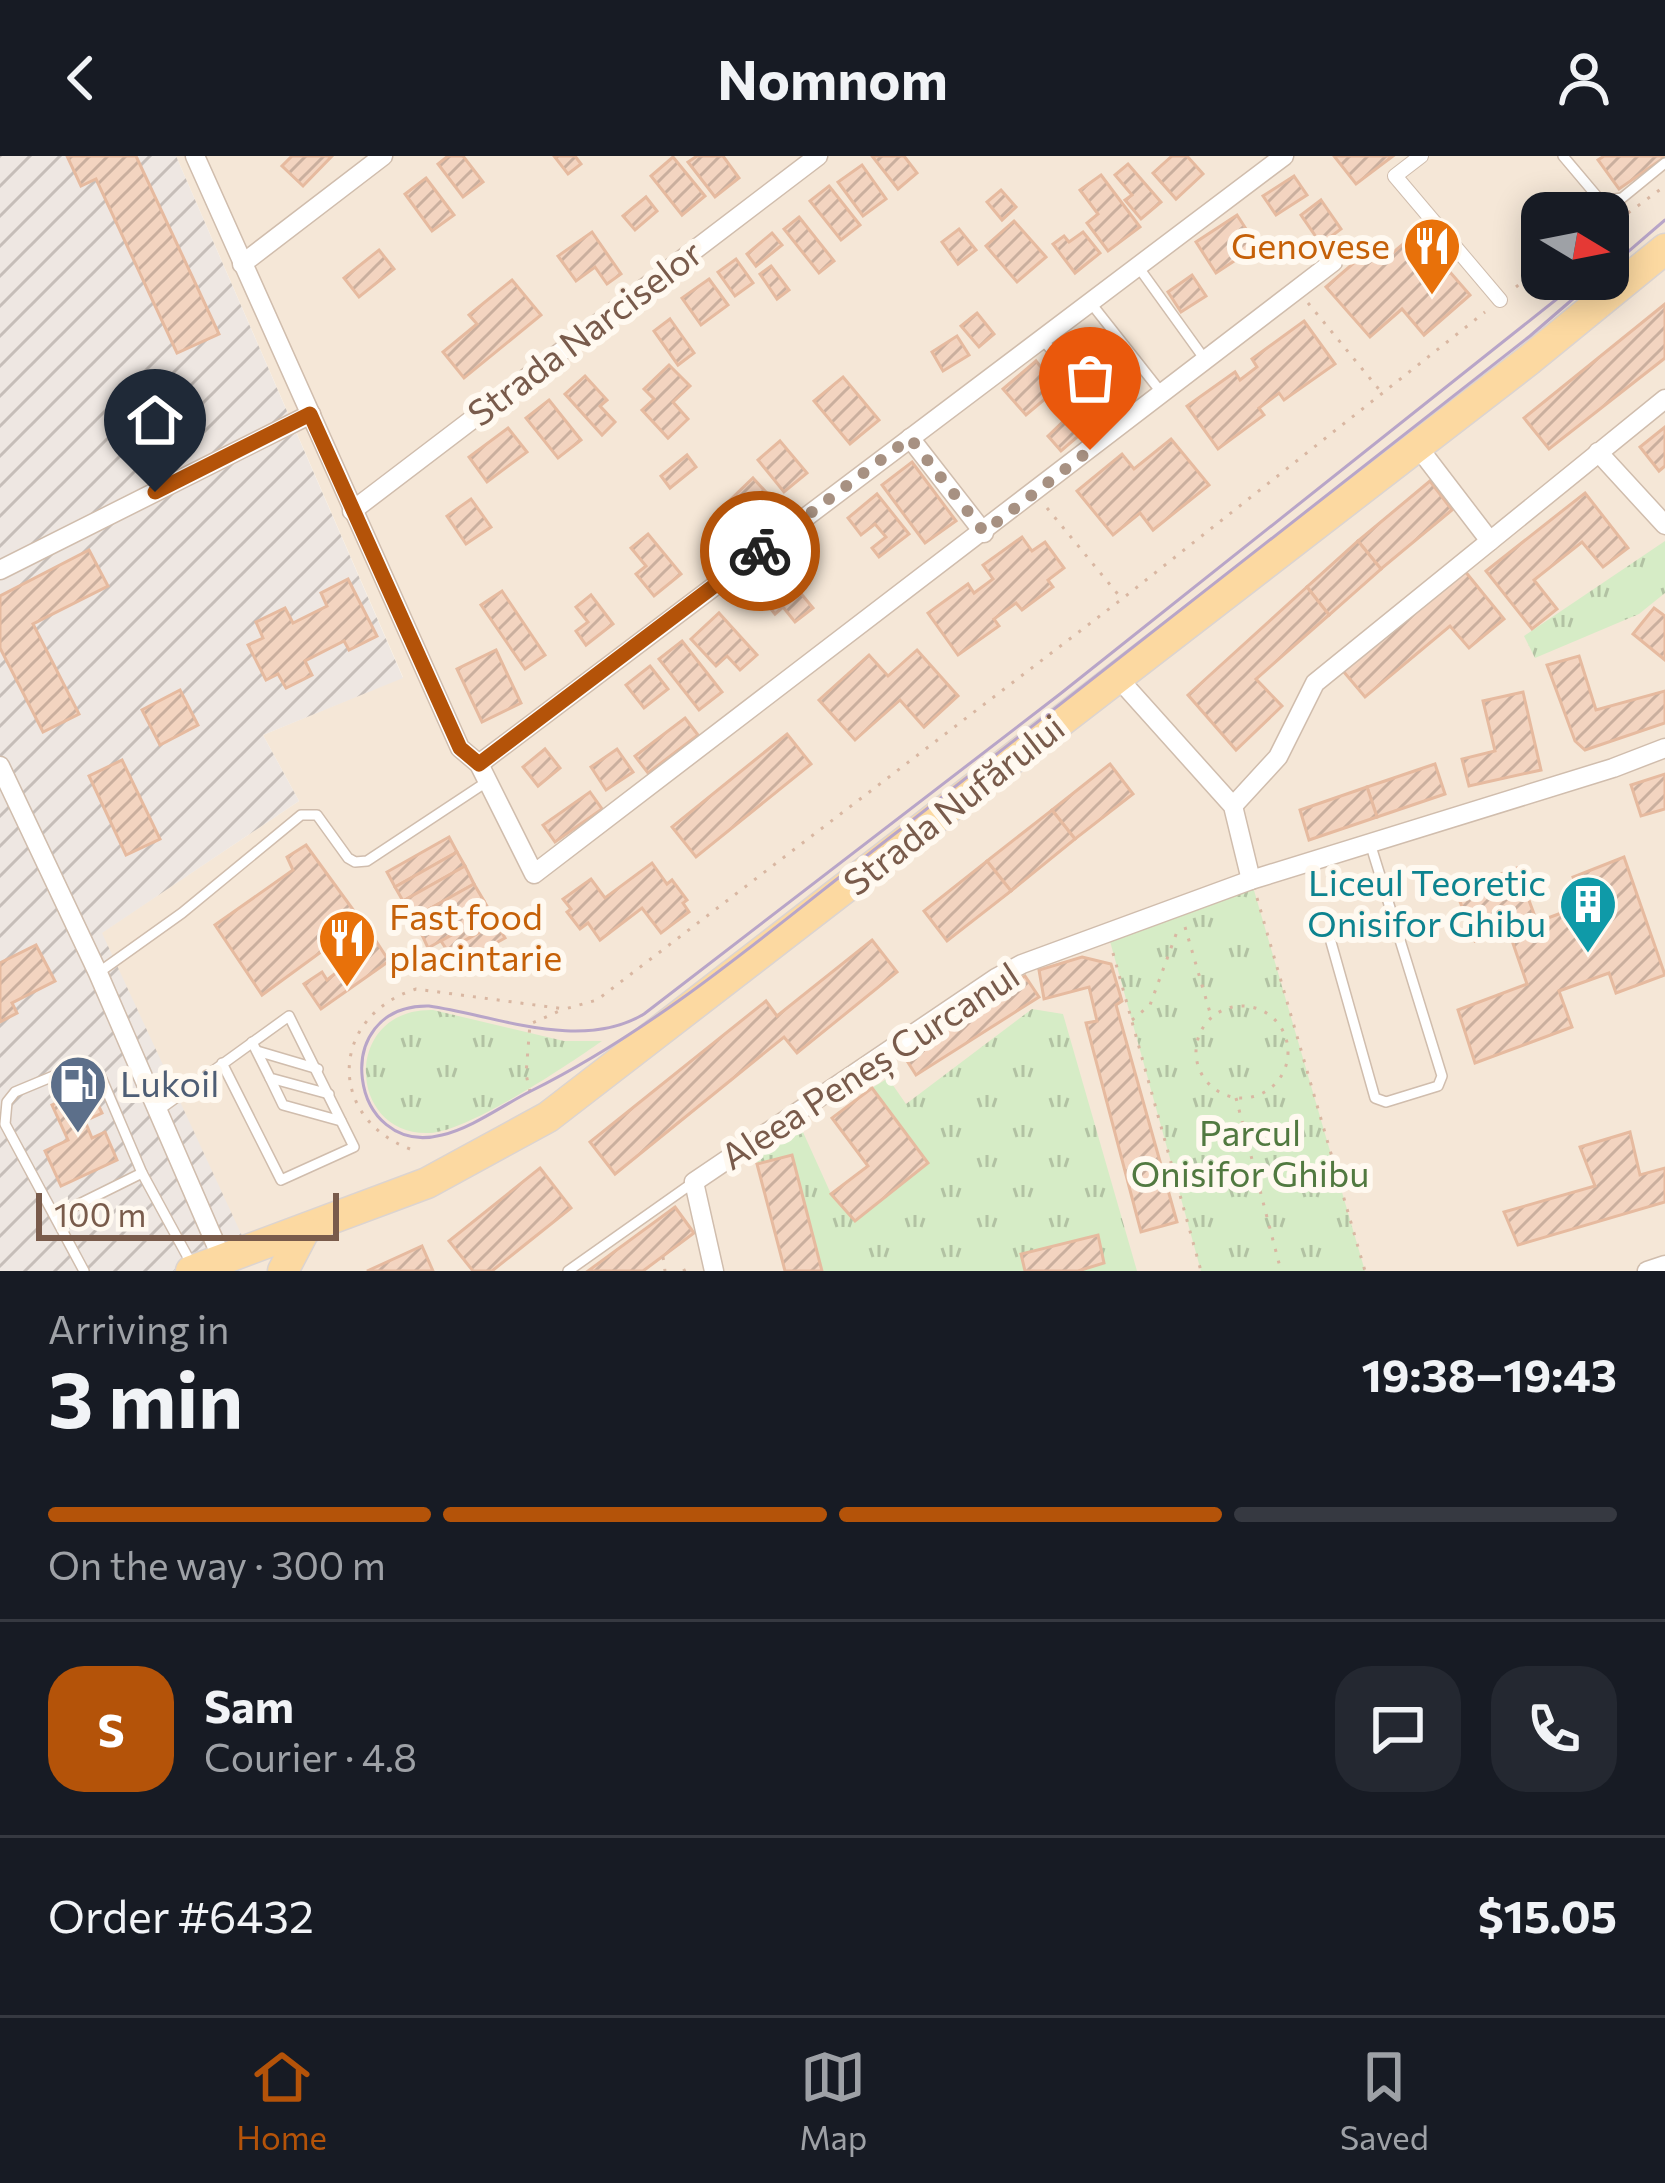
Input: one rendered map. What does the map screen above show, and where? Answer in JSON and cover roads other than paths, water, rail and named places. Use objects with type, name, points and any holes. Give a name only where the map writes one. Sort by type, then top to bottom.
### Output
[{"type":"main road","name":"Strada Nufărului","points":[[203,1267],[427,1183],[548,1117],[1418,447],[1665,249]]},
{"type":"main road","points":[[284,1271],[304,1231]]},
{"type":"street","points":[[195,156],[460,748],[484,772],[534,874],[1333,262]]},
{"type":"street","points":[[242,264],[383,156]]},
{"type":"street","name":"Strada Narciselor","points":[[352,511],[818,156]]},
{"type":"street","points":[[484,772],[910,438],[1284,156]]},
{"type":"street","points":[[1420,156],[1395,176],[1500,300]]},
{"type":"street","points":[[1233,806],[1278,757],[1315,683],[1665,399]]},
{"type":"street","points":[[0,571],[310,414]]},
{"type":"street","points":[[910,438],[984,532]]},
{"type":"street","points":[[1418,447],[1490,541]]},
{"type":"street","points":[[1598,452],[1665,525]]},
{"type":"street","points":[[1119,679],[1233,806],[1252,880]]},
{"type":"street","name":"Aleea Peneș Curcanul","points":[[714,1271],[694,1182],[996,977],[1252,880],[1665,748]]},
{"type":"street","points":[[0,766],[158,1110],[203,1267]]},
{"type":"street","points":[[1646,1271],[1665,1265]]},
{"type":"lane","points":[[1563,156],[1600,201],[1622,197],[1665,163]]},
{"type":"lane","points":[[1138,266],[1206,361]]},
{"type":"lane","points":[[1090,302],[1163,394]]},
{"type":"lane","points":[[1042,339],[1118,428]]},
{"type":"lane","points":[[98,973],[182,913],[301,815],[317,815],[348,858],[368,861],[484,772]]},
{"type":"lane","points":[[1331,943],[1375,1098],[1386,1102],[1438,1086],[1442,1076],[1370,843]]},
{"type":"lane","points":[[158,1110],[222,1063],[254,1047],[289,1016],[354,1147],[281,1180],[222,1063]]},
{"type":"lane","points":[[254,1047],[318,1069]]},
{"type":"lane","points":[[254,1047],[283,1106],[341,1121]]},
{"type":"lane","points":[[84,1271],[5,1124],[7,1102],[15,1092],[68,1068],[92,1069],[101,1077],[142,1173],[203,1267]]},
{"type":"lane","points":[[270,1078],[329,1094]]},
{"type":"lane","points":[[57,1215],[142,1173]]},
{"type":"lane","name":"Aleea Peneș Curcanul","points":[[568,1271],[694,1182]]},
{"type":"tram line","points":[[1629,251],[1665,220]]},
{"type":"tram line","points":[[1556,300],[1060,694],[644,1014],[619,1025],[566,1031],[429,1006],[396,1012],[375,1029],[364,1052],[362,1079],[370,1104],[386,1125],[411,1136],[442,1135],[476,1122],[629,1035],[722,969],[1138,645],[1572,300]]},
{"type":"place","name":"Genovese","points":[[1432,297]]},
{"type":"place","name":"Liceul Teoretic Onisifor Ghibu","points":[[1588,955]]},
{"type":"place","name":"Fast food placintarie","points":[[347,989]]},
{"type":"place","name":"Lukoil","points":[[78,1135]]},
{"type":"park label","name":"Parcul Onisifor Ghibu","points":[[1250,1154]]}]
